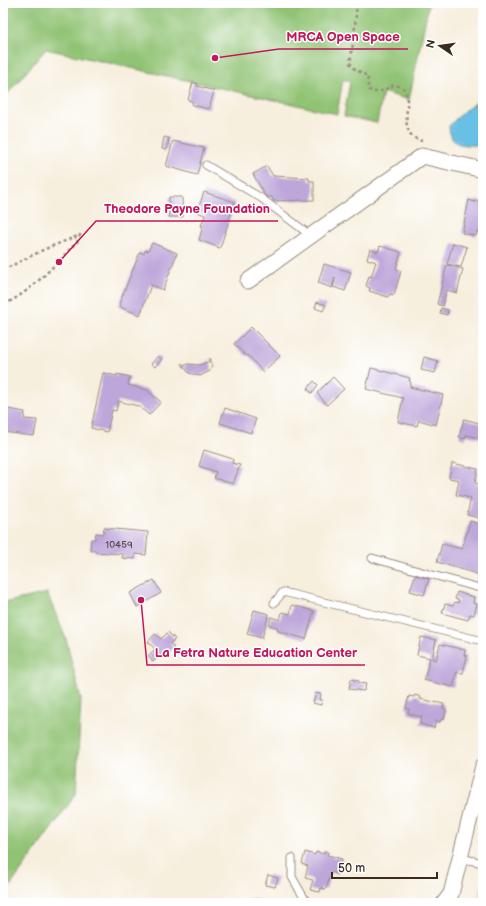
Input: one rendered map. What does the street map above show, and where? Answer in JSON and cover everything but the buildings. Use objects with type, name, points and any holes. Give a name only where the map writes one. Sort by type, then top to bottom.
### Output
[{"type":"street","points":[[248,281],[423,149],[483,170]]},
{"type":"street","points":[[444,903],[451,894],[482,772]]},
{"type":"lane","points":[[206,165],[261,198],[310,235]]},
{"type":"lane","points":[[372,558],[483,588]]},
{"type":"lane","points":[[274,603],[283,592],[483,641]]},
{"type":"lane","points":[[292,858],[292,877],[307,903]]},
{"type":"lane","points":[[460,858],[483,863]]},
{"type":"path","points":[[378,3],[357,4],[350,63],[355,70],[366,76],[368,81],[368,90],[371,92],[379,92],[394,85],[402,87],[406,93],[406,117],[411,135],[423,149]]},
{"type":"path","points":[[3,270],[45,248],[80,236],[77,242],[34,286],[3,305]]},
{"type":"green space","points":[[3,3],[429,3],[409,100],[383,92],[377,123],[344,116],[350,82],[343,79],[337,114],[46,49],[3,99]]},
{"type":"green space","points":[[47,593],[66,639],[81,700],[76,794],[6,892],[7,903],[3,903],[3,603]]},
{"type":"water","points":[[483,98],[483,146],[464,145],[456,142],[452,139],[449,126],[464,111]]},
{"type":"place","name":"MRCA Open Space","points":[[215,58]]},
{"type":"place","name":"Theodore Payne Foundation","points":[[59,262]]},
{"type":"place","name":"La Fetra Nature Education Center","points":[[141,600]]}]
